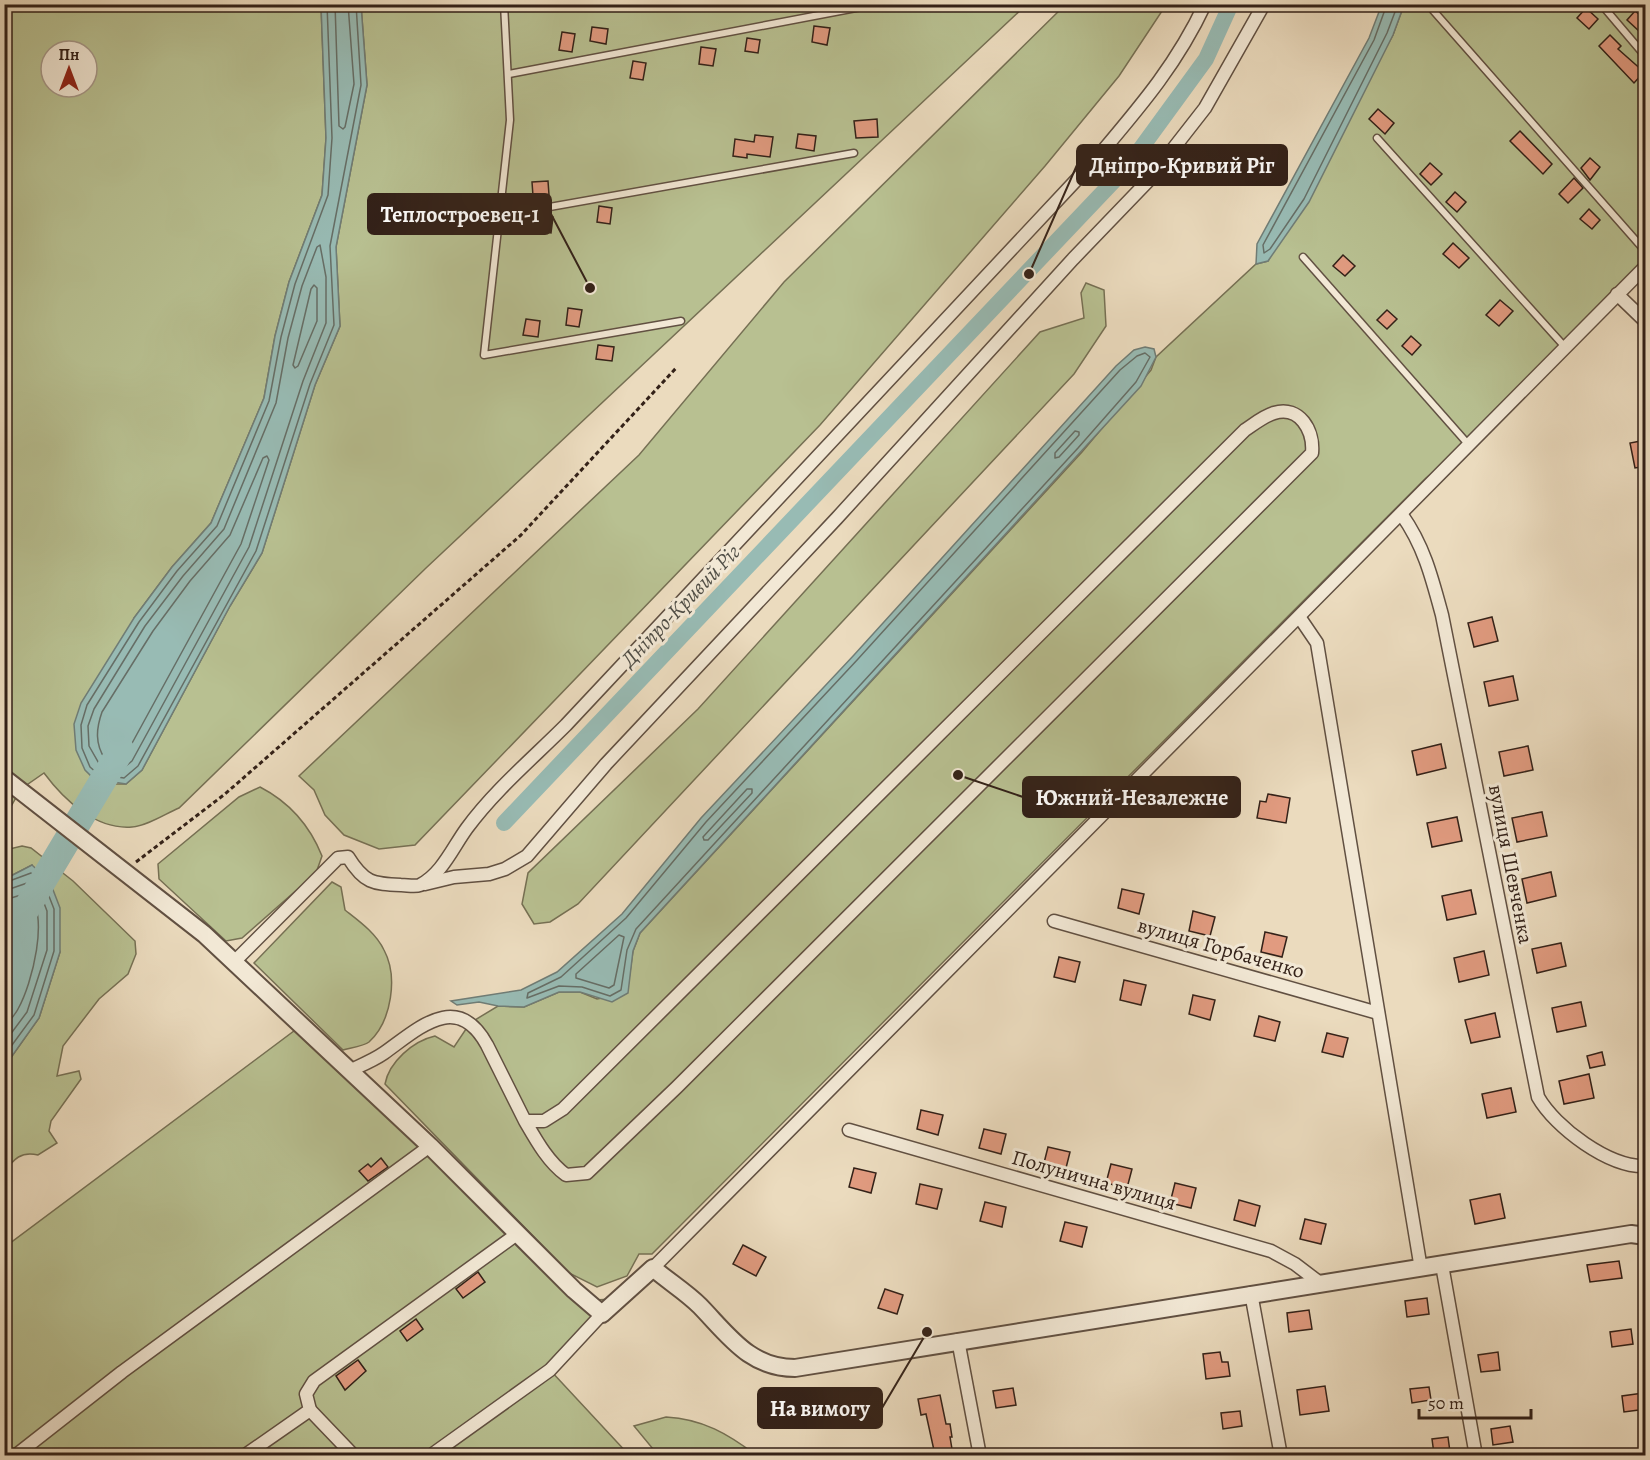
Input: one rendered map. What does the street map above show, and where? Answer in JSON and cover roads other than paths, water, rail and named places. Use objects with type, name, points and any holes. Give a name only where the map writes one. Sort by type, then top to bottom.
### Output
[{"type":"street","points":[[418,886],[431,876],[451,854],[467,828],[495,796],[574,716],[1095,160],[1143,104],[1181,53],[1205,4]]},
{"type":"street","points":[[234,962],[338,858],[348,857],[356,869],[374,884],[418,886],[454,877],[489,874],[505,869],[527,856],[606,764],[837,518],[1073,259],[1148,182],[1205,108],[1264,4]]},
{"type":"street","points":[[430,1455],[550,1370],[602,1314],[653,1268],[1300,618],[1402,515],[1468,444],[1646,266]]},
{"type":"street","points":[[1617,294],[1646,322]]},
{"type":"street","points":[[351,1070],[382,1054],[426,1021],[441,1018],[470,1023],[481,1035],[525,1121],[558,1169],[566,1175],[587,1173],[677,1087],[1312,453],[1313,439],[1308,427],[1298,417],[1286,412],[1274,413],[1245,430],[563,1109],[544,1121],[525,1121]]},
{"type":"street","name":"вулиця Шевченка","points":[[1402,515],[1416,535],[1428,561],[1442,615],[1538,1097],[1547,1113],[1560,1125],[1612,1159],[1634,1167],[1646,1166]]},
{"type":"street","points":[[1300,618],[1317,643],[1421,1269]]},
{"type":"street","points":[[4,778],[119,865],[234,962],[351,1070],[517,1234],[602,1314]]},
{"type":"street","name":"вулиця Горбаченко","points":[[1054,921],[1378,1013]]},
{"type":"street","name":"Полунична вулиця","points":[[849,1130],[1270,1251],[1295,1264],[1320,1283]]},
{"type":"street","points":[[15,1455],[122,1372],[430,1146]]},
{"type":"street","points":[[354,1455],[310,1410],[306,1394],[314,1381],[517,1234]]},
{"type":"street","points":[[653,1268],[699,1305],[741,1350],[771,1366],[795,1368],[958,1340],[1251,1293],[1421,1269],[1630,1234],[1646,1236]]},
{"type":"street","points":[[1442,1265],[1476,1455]]},
{"type":"street","points":[[1251,1293],[1281,1455]]},
{"type":"street","points":[[958,1340],[980,1455]]},
{"type":"street","points":[[244,1455],[310,1410]]},
{"type":"lane","points":[[504,4],[510,120],[484,355],[681,321]]},
{"type":"lane","points":[[509,74],[877,4]]},
{"type":"lane","points":[[1601,4],[1646,57]]},
{"type":"lane","points":[[1431,8],[1646,252]]},
{"type":"lane","points":[[1377,138],[1565,347]]},
{"type":"lane","points":[[498,216],[854,153]]},
{"type":"lane","points":[[1303,257],[1468,444]]},
{"type":"water","points":[[1382,4],[1404,5],[1393,35],[1309,202],[1268,261],[1256,264],[1257,244],[1369,38]]},
{"type":"water","points":[[321,5],[361,5],[367,85],[336,247],[340,326],[315,385],[262,553],[230,606],[142,770],[126,784],[94,779],[85,770],[76,750],[74,724],[81,703],[134,618],[172,567],[211,523],[264,398],[275,336],[289,282],[322,195],[326,138]]},
{"type":"water","points":[[1145,347],[1154,349],[1156,357],[1141,386],[640,933],[633,951],[628,993],[612,1002],[580,992],[559,992],[524,1007],[498,1006],[479,1002],[457,1005],[451,1001],[521,990],[557,972],[622,914],[701,818],[854,655],[1116,366],[1134,350]]},
{"type":"water","points":[[32,865],[50,882],[60,908],[60,952],[39,1018],[5,1066],[5,879]]},
{"type":"waterway","name":"Дніпро-Кривий Ріг","points":[[504,823],[1128,166],[1206,59],[1231,4]]},
{"type":"waterway","points":[[4,946],[121,750]]},
{"type":"place","name":"Дніпро-Кривий Ріг","points":[[1029,274]]},
{"type":"place","name":"Теплостроевец-1","points":[[590,288]]},
{"type":"place","name":"Южний-Незалежне","points":[[958,775]]},
{"type":"place","name":"На вимогу","points":[[927,1332]]}]
